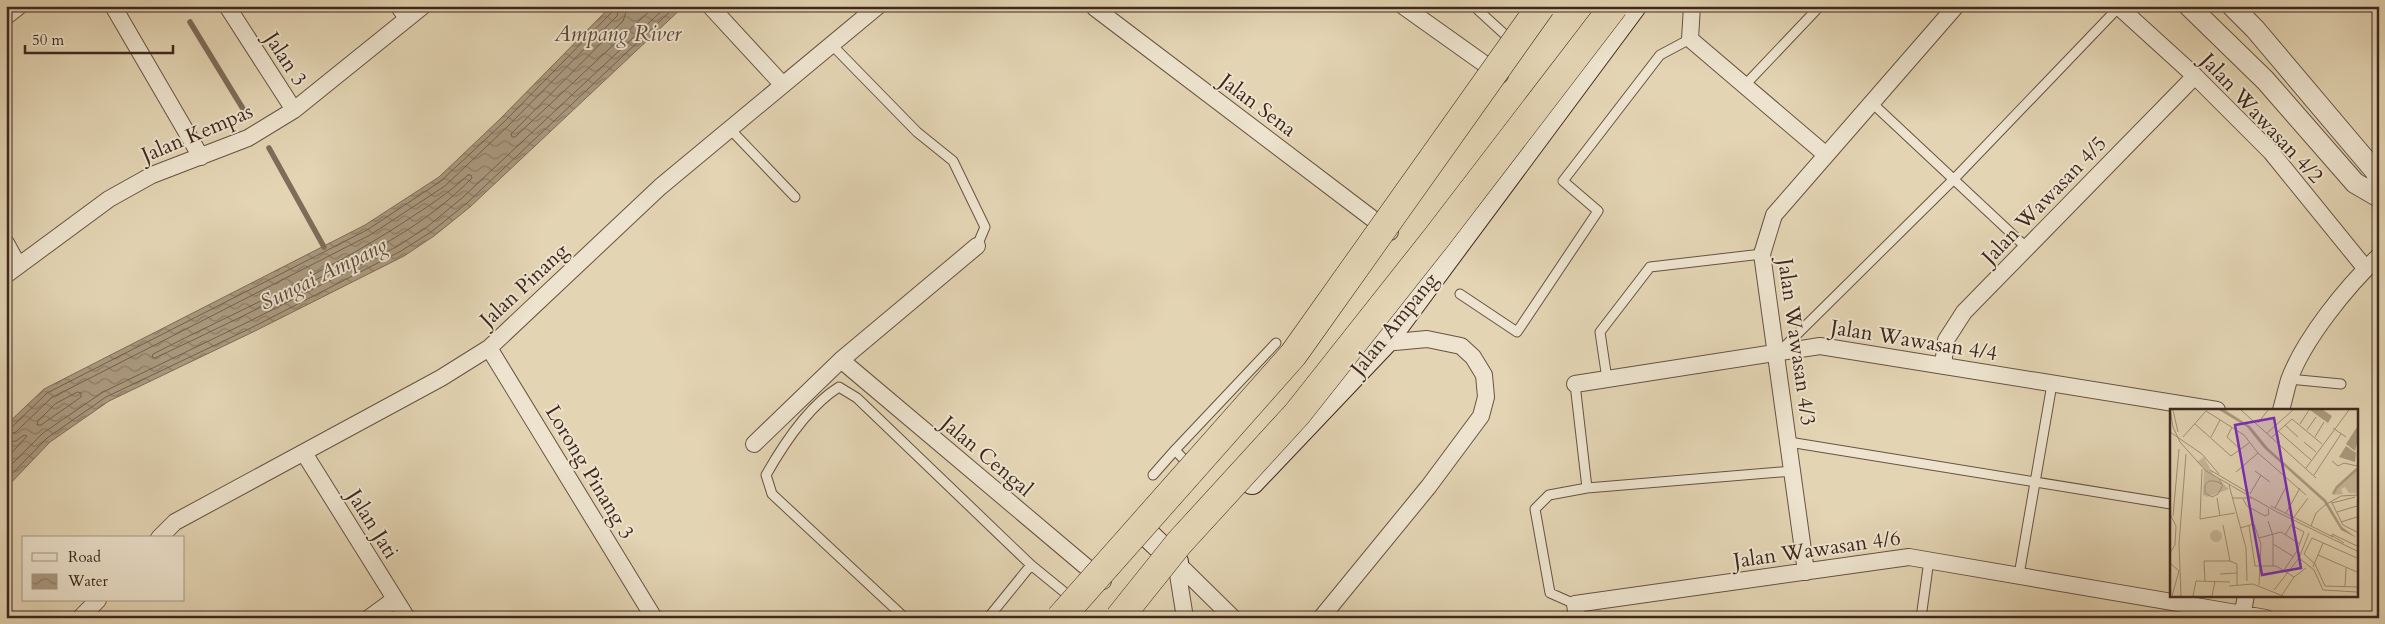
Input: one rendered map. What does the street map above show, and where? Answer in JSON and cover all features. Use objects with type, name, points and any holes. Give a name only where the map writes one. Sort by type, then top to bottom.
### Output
[{"type":"highway","points":[[1074,615],[1293,355],[1541,6]]},
{"type":"highway","points":[[1119,618],[1179,543],[1296,414],[1437,238],[1614,6]]},
{"type":"main road","points":[[1074,615],[1106,584],[1149,536],[1294,369],[1394,235],[1550,6]]},
{"type":"main road","name":"Jalan Ampang","points":[[1126,618],[1176,562],[1384,343],[1634,6]]},
{"type":"main road","points":[[1149,536],[1176,562]]},
{"type":"street","points":[[113,6],[201,157]]},
{"type":"street","name":"Jalan 3","points":[[227,6],[294,110]]},
{"type":"street","name":"Jalan Kempas","points":[[12,270],[109,199],[152,175],[248,138],[294,110],[423,6]]},
{"type":"street","points":[[710,6],[782,84]]},
{"type":"street","name":"Jalan Pinang","points":[[161,536],[175,522],[441,378],[489,348],[660,187],[878,6]]},
{"type":"street","points":[[1403,6],[1502,77]]},
{"type":"street","points":[[1692,6],[1690,39],[1825,154]]},
{"type":"street","name":"Jalan Wawasan 4/3","points":[[1806,572],[1778,354],[1762,254],[1774,215],[1825,154],[1956,6]]},
{"type":"street","name":"Jalan Wawasan 4/2","points":[[2118,6],[2195,76],[2271,152],[2366,269]]},
{"type":"street","points":[[2189,6],[2265,80],[2355,183],[2379,197]]},
{"type":"street","points":[[2231,6],[2239,35],[2265,80]]},
{"type":"street","points":[[2231,6],[2255,29],[2375,171],[2379,180]]},
{"type":"street","points":[[2252,6],[2255,29]]},
{"type":"street","name":"Jalan Sena","points":[[1095,8],[1394,235]]},
{"type":"street","name":"Jalan Wawasan 4/5","points":[[1943,366],[1946,340],[1954,325],[2195,76]]},
{"type":"street","points":[[6,243],[12,270]]},
{"type":"street","points":[[754,444],[841,360],[977,246]]},
{"type":"street","points":[[2281,409],[2290,379],[2315,332],[2366,269],[2379,256]]},
{"type":"street","points":[[1321,618],[1429,486],[1481,416],[1484,407],[1486,397],[1484,375],[1473,357],[1460,346],[1427,338],[1384,343]]},
{"type":"street","name":"Jalan Wawasan 4/4","points":[[1575,384],[1820,346],[2211,409]]},
{"type":"street","name":"Lorong Pinang 3","points":[[489,348],[654,618]]},
{"type":"street","name":"Jalan Cengal","points":[[841,360],[1106,584]]},
{"type":"street","name":"Jalan Jati","points":[[304,453],[407,618]]},
{"type":"street","name":"Jalan Wawasan 4/6","points":[[1576,611],[1806,572],[1909,557],[2020,575],[2242,616],[2266,618]]},
{"type":"street","points":[[1176,562],[1185,618]]},
{"type":"street","points":[[1176,562],[1233,618]]},
{"type":"street","points":[[2242,616],[2246,596]]},
{"type":"street","points":[[369,618],[395,599]]},
{"type":"street","points":[[80,618],[96,602]]},
{"type":"lane","points":[[6,21],[25,6]]},
{"type":"lane","points":[[394,6],[405,21]]},
{"type":"lane","points":[[1480,6],[1478,10],[1521,49]]},
{"type":"lane","points":[[1745,85],[1820,6]]},
{"type":"lane","points":[[1778,354],[1954,179],[2118,6]]},
{"type":"lane","points":[[1460,294],[1517,332],[1598,211],[1562,181],[1660,55],[1690,39]]},
{"type":"lane","points":[[831,44],[917,132],[953,161],[985,227],[977,246]]},
{"type":"lane","points":[[1871,102],[2027,248]]},
{"type":"lane","points":[[729,128],[795,198]]},
{"type":"lane","points":[[1607,379],[1600,332],[1650,267],[1762,254]]},
{"type":"lane","points":[[1153,474],[1276,343]]},
{"type":"lane","points":[[2290,379],[2340,384]]},
{"type":"lane","points":[[1575,384],[1587,488]]},
{"type":"lane","points":[[2020,575],[2052,384]]},
{"type":"lane","points":[[905,618],[772,494],[766,475],[777,455],[823,397],[839,387],[857,398],[1031,565],[1074,615]]},
{"type":"lane","points":[[1789,442],[2170,504]]},
{"type":"lane","points":[[1175,450],[1200,477]]},
{"type":"lane","points":[[1576,611],[1550,593],[1535,509],[1549,495],[1587,488],[1793,471]]},
{"type":"lane","points":[[1921,618],[1929,560]]},
{"type":"lane","points":[[988,618],[1031,565]]},
{"type":"water","name":"Ampang River","points":[[611,6],[684,6],[470,207],[434,236],[404,256],[255,331],[109,401],[50,442],[6,488],[6,425],[44,389],[365,225],[439,177],[500,119]]},
{"type":"waterway","points":[[190,22],[248,117]]},
{"type":"waterway","name":"Sungai Ampang","points":[[269,148],[324,247]]}]
